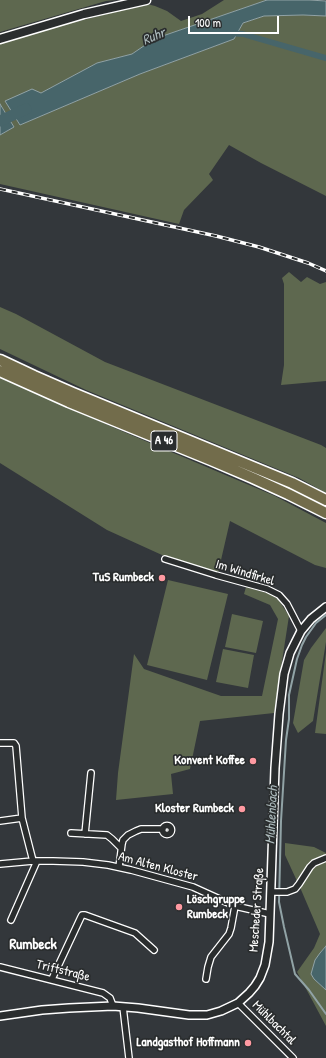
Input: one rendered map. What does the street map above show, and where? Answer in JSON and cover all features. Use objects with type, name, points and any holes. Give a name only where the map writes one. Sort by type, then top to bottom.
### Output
[{"type":"highway","name":"A 46","points":[[0,360],[99,404],[285,480],[326,500]]},
{"type":"highway","name":"A 46","points":[[0,371],[70,402],[253,478],[326,513]]},
{"type":"main road","points":[[0,39],[84,14],[146,0]]},
{"type":"street","name":"Im Windfirkel","points":[[165,559],[267,589],[279,595],[287,604],[301,631]]},
{"type":"street","name":"Mescheder Straße","points":[[0,1016],[42,1010],[113,1006],[196,1016],[207,1015],[221,1012],[238,1003],[249,993],[260,978],[265,965],[268,950],[270,914],[274,892],[275,768],[281,691],[284,674],[290,653],[301,631],[311,619],[326,607]]},
{"type":"street","points":[[0,743],[14,743],[16,746],[22,818],[35,861],[11,920]]},
{"type":"street","points":[[85,834],[91,774]]},
{"type":"street","points":[[0,822],[22,818]]},
{"type":"street","points":[[119,867],[123,840],[132,832],[148,828],[163,829]]},
{"type":"street","points":[[71,833],[107,835],[121,848]]},
{"type":"street","points":[[274,892],[284,892],[297,887],[310,867],[326,858]]},
{"type":"street","name":"Am Alten Kloster","points":[[0,864],[35,861],[83,862],[119,867],[193,887],[235,906],[270,914]]},
{"type":"street","points":[[206,979],[211,957],[232,928],[235,906]]},
{"type":"street","points":[[52,979],[82,915],[135,933],[154,950]]},
{"type":"street","name":"Triftstraße","points":[[0,967],[103,993],[110,998],[113,1006]]},
{"type":"street","name":"Mühlbachtal","points":[[238,1003],[293,1058]]},
{"type":"street","points":[[123,1007],[129,1058]]},
{"type":"green space","points":[[0,0],[116,0],[106,1],[0,32]]},
{"type":"green space","points":[[224,0],[267,0],[154,39],[132,54],[97,63],[41,93],[5,101],[20,125],[140,74],[234,39],[243,23],[264,16],[326,16],[326,196],[229,145],[209,174],[213,180],[184,210],[179,224],[0,184],[0,135],[14,127],[0,104],[0,43],[147,4],[167,11],[181,21],[202,14]]},
{"type":"green space","points":[[289,272],[301,282],[307,277],[320,284],[326,282],[326,381],[281,385],[284,365],[284,284],[282,278]]},
{"type":"green space","points":[[0,307],[16,314],[105,362],[321,445],[326,448],[326,493],[299,478],[86,390],[0,349]]},
{"type":"green space","points":[[0,377],[117,429],[275,496],[326,523],[326,568],[315,565],[230,521],[218,573],[162,555],[107,530],[0,463]]},
{"type":"green space","points":[[168,580],[228,594],[207,680],[147,665]]},
{"type":"green space","points":[[246,587],[270,594],[278,599],[289,616],[274,713],[200,721],[190,769],[171,774],[173,794],[116,800],[118,773],[134,654],[144,669],[221,696],[262,696],[278,619],[270,605],[244,594]]},
{"type":"green space","points":[[232,614],[263,621],[256,653],[225,647]]},
{"type":"green space","points":[[326,628],[326,642],[313,721],[298,733],[293,723],[304,660]]},
{"type":"green space","points":[[223,649],[254,655],[248,688],[216,682]]},
{"type":"green space","points":[[326,652],[326,734],[315,733]]},
{"type":"green space","points":[[285,843],[314,847],[326,853],[326,946],[320,953],[314,979],[326,990],[326,1026],[297,972],[314,948],[320,934],[285,855]]},
{"type":"water","points":[[267,0],[326,1],[326,16],[264,16],[243,23],[234,39],[140,74],[20,125],[5,101],[32,89],[41,93],[97,63],[132,54],[154,39]]},
{"type":"water","points":[[0,104],[14,127],[0,135]]},
{"type":"water","points":[[326,946],[326,990],[314,979],[311,974],[315,960]]},
{"type":"waterway","points":[[229,33],[243,34],[326,58]]},
{"type":"waterway","name":"Ruhr","points":[[0,121],[26,109]]},
{"type":"waterway","name":"Mühlenbach","points":[[326,615],[316,623],[302,645],[297,659],[289,695],[289,719],[286,740],[281,821],[279,902],[295,974],[309,990],[326,1014]]},
{"type":"railway","points":[[0,189],[216,236],[259,247],[308,263],[326,271]]},
{"type":"place","name":"TuS Rumbeck","points":[[162,578]]},
{"type":"place","name":"Konvent Koffee","points":[[253,761]]},
{"type":"place","name":"Kloster Rumbeck","points":[[242,809]]},
{"type":"place","name":"Löschgruppe Rumbeck","points":[[179,907]]},
{"type":"place","name":"Landgasthof Hoffmann","points":[[248,1043]]},
{"type":"district","name":"Rumbeck","points":[[33,945]]}]
